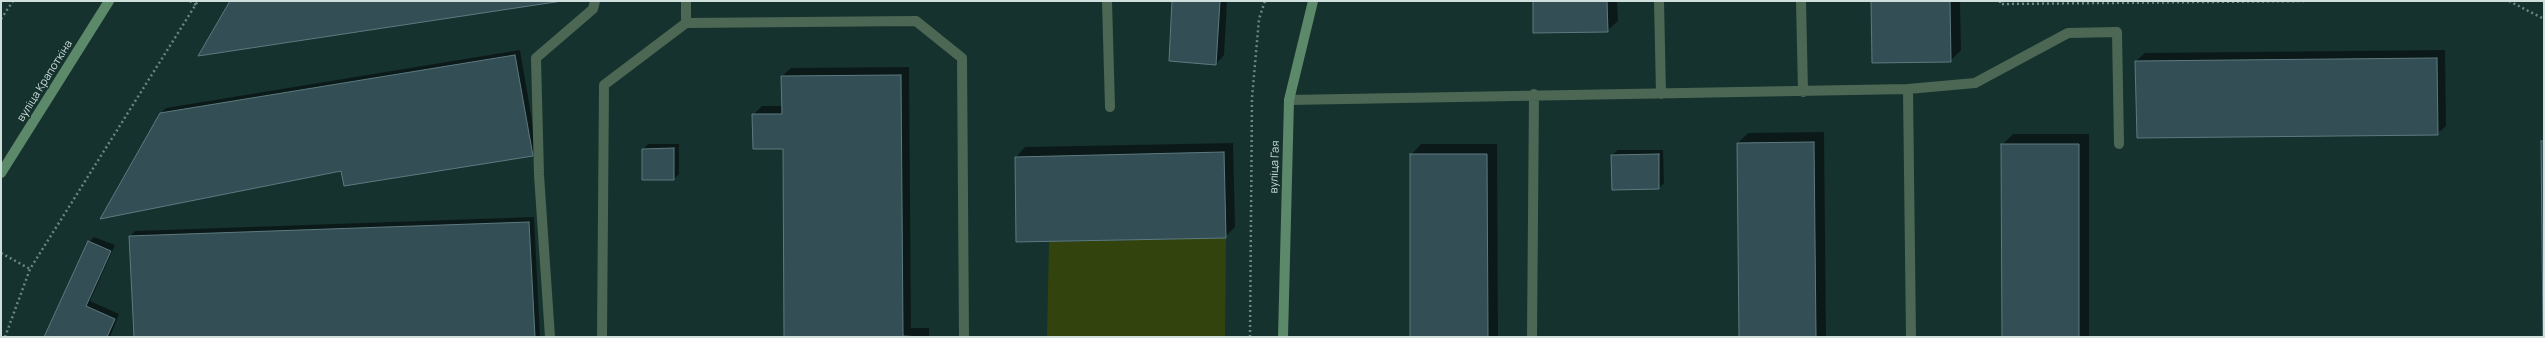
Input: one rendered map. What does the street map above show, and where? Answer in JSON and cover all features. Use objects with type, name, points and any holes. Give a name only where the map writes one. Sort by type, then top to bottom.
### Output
[{"type":"street","name":"вуліца Крапоткіна","points":[[1,173],[109,1]]},
{"type":"street","name":"вуліца Гая","points":[[1282,337],[1289,100],[1314,1]]},
{"type":"lane","points":[[550,337],[539,176],[536,58],[593,9],[594,1]]},
{"type":"lane","points":[[686,1],[686,23]]},
{"type":"lane","points":[[1107,1],[1110,107]]},
{"type":"lane","points":[[1659,1],[1661,94]]},
{"type":"lane","points":[[1801,1],[1803,92]]},
{"type":"lane","points":[[602,337],[604,85],[686,23],[916,21],[962,58],[964,337]]},
{"type":"lane","points":[[1289,100],[1534,94],[1661,94],[1908,89],[1975,83],[2068,33],[2117,32],[2119,144]]},
{"type":"lane","points":[[1908,89],[1911,337]]},
{"type":"lane","points":[[1532,337],[1534,94]]},
{"type":"path","points":[[1,19],[12,1]]},
{"type":"path","points":[[190,1],[196,5]]},
{"type":"path","points":[[5,337],[30,269],[198,1]]},
{"type":"path","points":[[1250,337],[1252,98],[1259,19],[1265,1]]},
{"type":"path","points":[[2000,1],[2000,4],[2307,1]]},
{"type":"path","points":[[2509,1],[2544,19]]},
{"type":"path","points":[[1,253],[30,269]]},
{"type":"green space","points":[[1226,238],[1225,337],[1047,337],[1049,242]]},
{"type":"building","points":[[230,1],[562,1],[198,56]]},
{"type":"building","points":[[1172,1],[1220,1],[1216,65],[1169,61]]},
{"type":"building","points":[[1533,1],[1607,1],[1608,32],[1533,33]]},
{"type":"building","points":[[1871,1],[1950,1],[1951,62],[1872,63]]},
{"type":"building","points":[[515,55],[533,156],[344,186],[341,171],[100,219],[160,113]]},
{"type":"building","points":[[2437,58],[2438,135],[2137,138],[2135,61]]},
{"type":"building","points":[[901,75],[903,336],[921,337],[784,337],[783,149],[753,149],[752,114],[782,114],[781,76]]},
{"type":"building","points":[[2541,141],[2544,141],[2544,337],[2543,337]]},
{"type":"building","points":[[1814,142],[1816,337],[1739,337],[1737,143]]},
{"type":"building","points":[[2001,144],[2079,144],[2079,337],[2002,337]]},
{"type":"building","points":[[674,148],[674,180],[642,180],[642,149]]},
{"type":"building","points":[[1224,152],[1226,238],[1016,242],[1015,157]]},
{"type":"building","points":[[1410,154],[1487,154],[1488,337],[1410,337]]},
{"type":"building","points":[[1659,154],[1659,189],[1612,190],[1611,155]]},
{"type":"building","points":[[529,222],[535,337],[134,337],[129,236]]},
{"type":"building","points":[[88,241],[111,251],[86,306],[115,319],[107,337],[44,337]]}]
